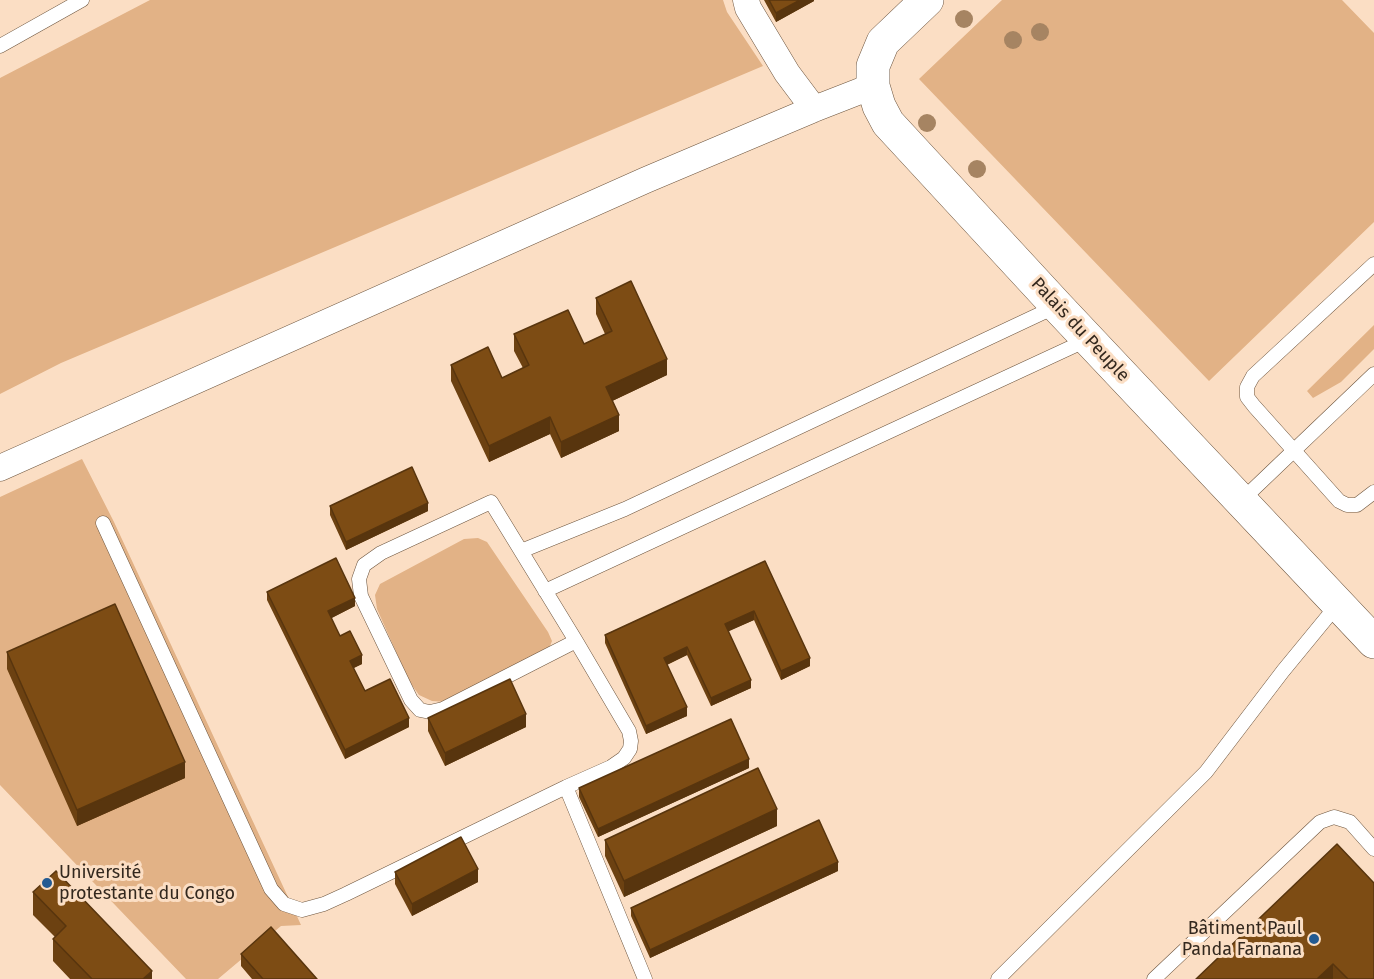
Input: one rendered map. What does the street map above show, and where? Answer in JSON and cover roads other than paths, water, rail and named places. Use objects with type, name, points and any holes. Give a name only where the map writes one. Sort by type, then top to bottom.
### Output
[{"type":"street","points":[[746,0],[748,8],[787,73],[814,109]]},
{"type":"street","name":"Palais du Peuple","points":[[927,0],[884,42],[873,66],[873,86],[879,106],[888,123],[1374,642]]},
{"type":"street","points":[[0,468],[635,185],[873,86]]},
{"type":"lane","points":[[0,46],[82,0]]},
{"type":"lane","points":[[1374,264],[1253,376],[1247,387],[1247,397],[1339,501],[1347,505],[1357,505],[1374,492]]},
{"type":"lane","points":[[521,551],[625,508],[1057,306]]},
{"type":"lane","points":[[545,591],[1089,339]]},
{"type":"lane","points":[[1240,501],[1374,374]]},
{"type":"lane","points":[[103,523],[271,889],[284,904],[302,910],[324,904],[611,766],[624,758],[630,749],[629,731],[576,641],[490,502],[381,554],[364,565],[360,579],[361,596],[411,700],[420,710],[430,712],[443,709],[576,641]]},
{"type":"lane","points":[[998,979],[1206,772],[1282,671],[1338,604]]},
{"type":"lane","points":[[566,787],[645,979]]},
{"type":"lane","points":[[1154,979],[1320,822],[1334,817],[1350,822],[1374,849]]},
{"type":"place","name":"Université protestante du Congo","points":[[47,883]]},
{"type":"place","name":"Bâtiment Paul Panda Farnana","points":[[1314,939]]}]
